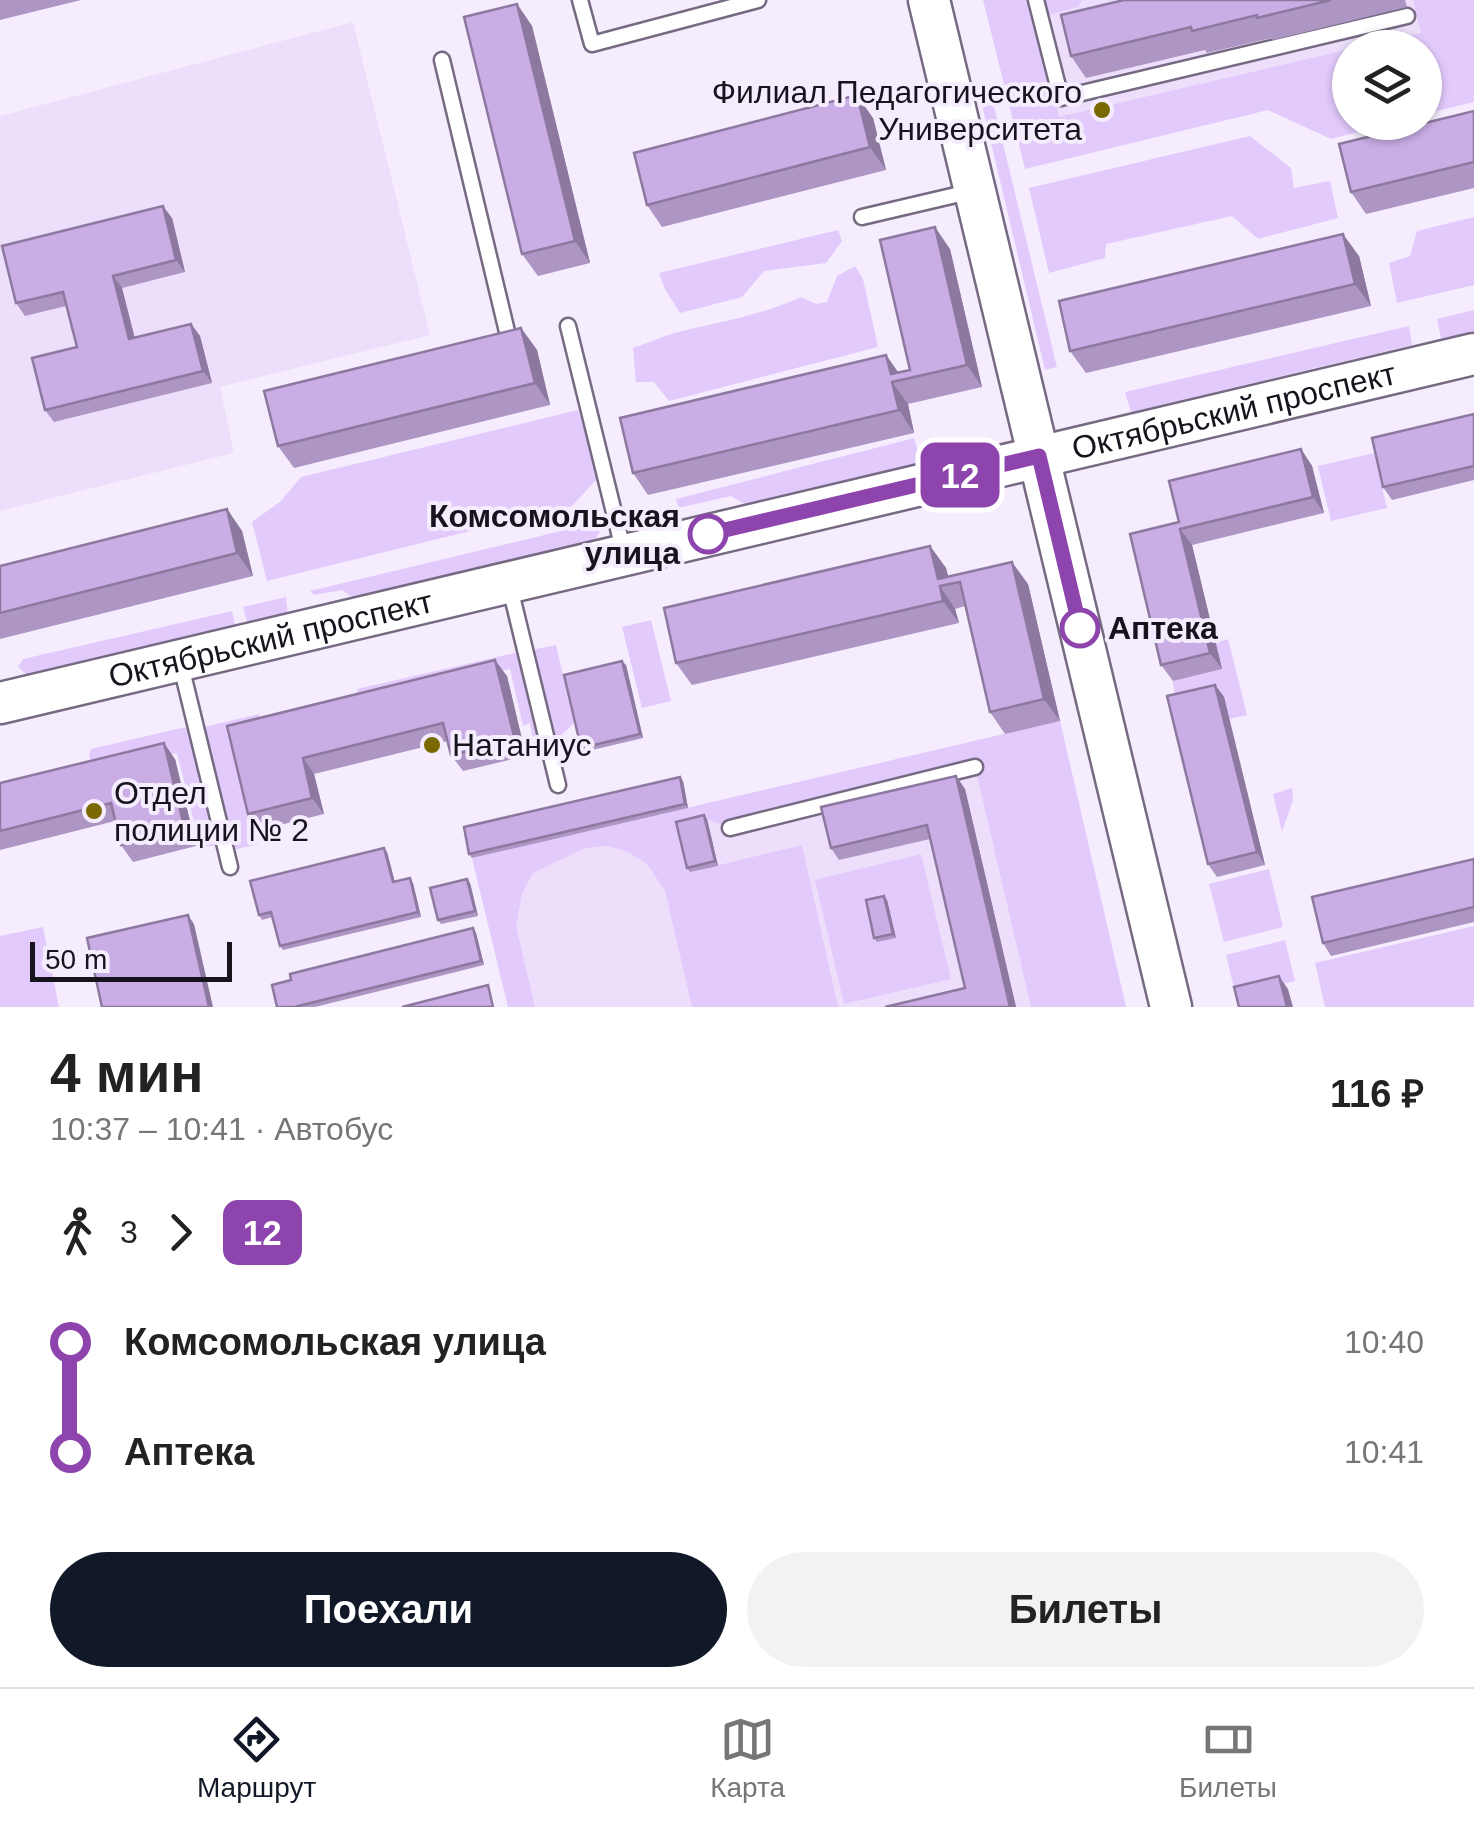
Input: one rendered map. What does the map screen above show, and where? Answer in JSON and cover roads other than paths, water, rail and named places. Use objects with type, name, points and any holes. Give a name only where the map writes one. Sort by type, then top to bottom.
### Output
[{"type":"street","points":[[929,0],[1171,1007]]},
{"type":"street","name":"Октябрьский проспект","points":[[0,703],[1474,354]]},
{"type":"lane","points":[[580,0],[592,44],[758,0]]},
{"type":"lane","points":[[1036,0],[1060,98],[1407,16]]},
{"type":"lane","points":[[442,60],[509,340]]},
{"type":"lane","points":[[862,217],[975,190]]},
{"type":"lane","points":[[568,326],[625,554]]},
{"type":"lane","points":[[508,582],[558,785]]},
{"type":"lane","points":[[179,660],[230,867]]},
{"type":"lane","points":[[730,828],[975,766]]},
{"type":"place","name":"Филиал Педагогического Университета","points":[[1102,110]]},
{"type":"place","name":"Комсомольская улица","points":[[708,534]]},
{"type":"place","name":"Аптека","points":[[1080,628]]},
{"type":"place","name":"Натаниус","points":[[432,745]]},
{"type":"place","name":"Отдел полиции № 2","points":[[94,811]]}]
